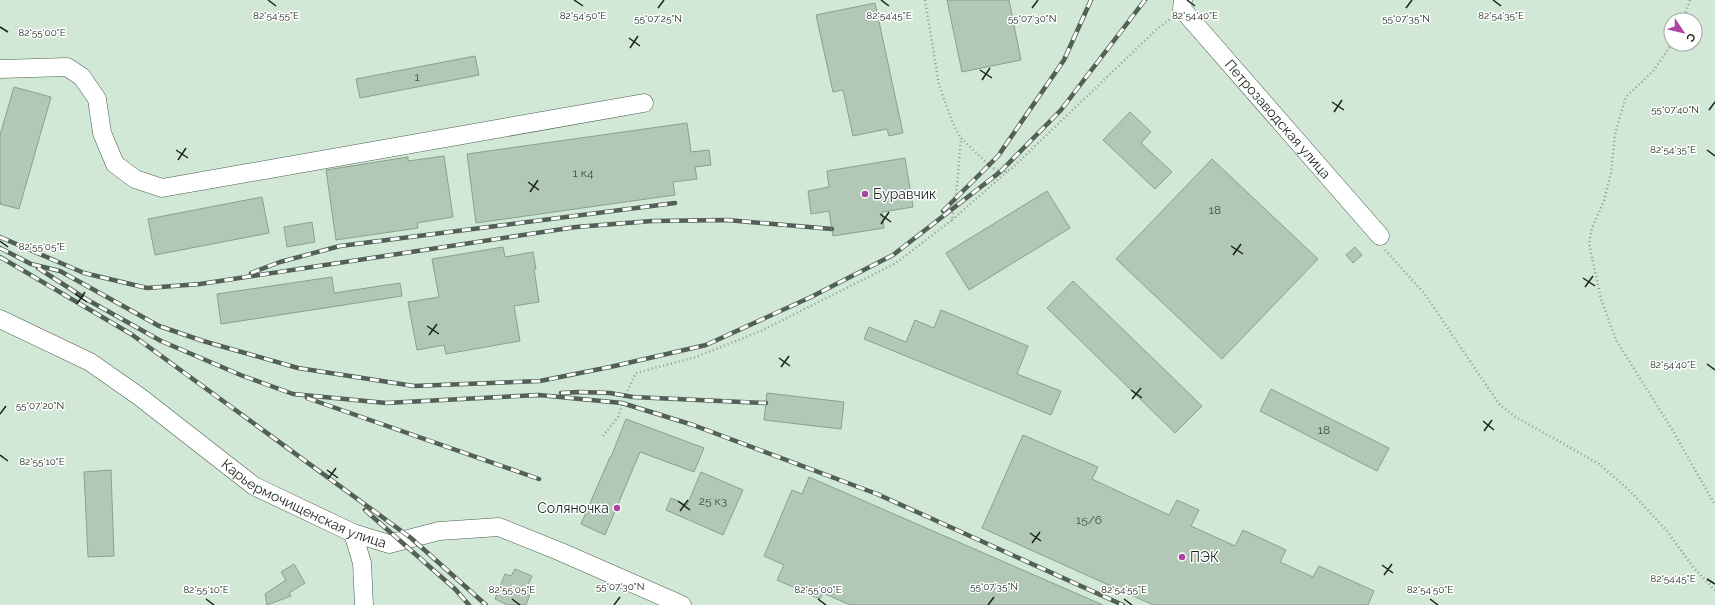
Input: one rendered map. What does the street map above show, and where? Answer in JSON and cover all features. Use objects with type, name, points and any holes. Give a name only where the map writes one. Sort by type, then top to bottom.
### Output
[{"type":"street","name":"Петрозаводская улица","points":[[1182,5],[1380,241]]},
{"type":"street","points":[[0,69],[68,67],[82,77],[97,99],[102,133],[115,164],[134,178],[162,188],[644,103]]},
{"type":"street","name":"Карьермочищенская улица","points":[[0,319],[90,362],[140,397],[254,486],[353,533],[389,544],[439,531],[499,527],[561,552],[682,605]]},
{"type":"street","points":[[353,533],[362,563],[364,605]]},
{"type":"path","points":[[925,0],[939,85],[953,124],[961,138],[990,166],[1000,172],[1010,170]]},
{"type":"path","points":[[1686,12],[1690,0]]},
{"type":"path","points":[[603,436],[618,418],[625,396],[636,373],[696,357],[761,331],[896,262],[952,220],[1010,170],[1182,5]]},
{"type":"path","points":[[1666,52],[1653,71],[1626,97],[1615,134],[1611,173],[1604,201],[1592,228],[1589,243],[1601,299],[1616,340],[1673,431],[1715,505]]},
{"type":"path","points":[[952,220],[956,197],[961,138]]},
{"type":"path","points":[[1380,241],[1424,293],[1499,404],[1514,416],[1599,464],[1630,492],[1667,530],[1693,567],[1715,590]]},
{"type":"building","points":[[947,0],[1009,0],[1021,60],[962,72]]},
{"type":"building","points":[[875,3],[903,133],[889,136],[887,129],[853,136],[843,90],[833,92],[816,15]]},
{"type":"building","points":[[475,56],[479,75],[360,98],[356,79]]},
{"type":"building","points":[[14,87],[51,97],[19,209],[0,204],[0,135]]},
{"type":"building","points":[[1130,112],[1151,132],[1141,143],[1172,172],[1155,189],[1103,140]]},
{"type":"building","points":[[687,123],[691,152],[709,150],[711,165],[695,167],[697,179],[673,182],[675,195],[476,223],[467,154]]},
{"type":"building","points":[[444,156],[453,217],[417,223],[418,228],[336,240],[326,170],[408,157],[408,161]]},
{"type":"building","points":[[905,158],[913,207],[882,212],[884,228],[833,236],[829,211],[811,214],[808,191],[829,187],[827,171]]},
{"type":"building","points":[[1212,159],[1318,259],[1222,359],[1116,259]]},
{"type":"building","points":[[1047,191],[1070,228],[969,290],[946,253]]},
{"type":"building","points":[[262,197],[269,233],[155,255],[148,219]]},
{"type":"building","points":[[312,222],[315,242],[287,247],[284,227]]},
{"type":"building","points":[[503,247],[505,257],[533,252],[539,302],[514,306],[520,341],[446,354],[444,345],[417,350],[408,302],[439,297],[432,259]]},
{"type":"building","points":[[1355,247],[1362,255],[1353,263],[1346,255]]},
{"type":"building","points":[[332,277],[334,293],[400,283],[402,296],[221,324],[217,294]]},
{"type":"building","points":[[1073,281],[1202,406],[1175,433],[1047,308]]},
{"type":"building","points":[[941,310],[1028,346],[1017,374],[1061,391],[1051,415],[864,339],[869,327],[906,342],[915,320],[934,328]]},
{"type":"building","points":[[1271,389],[1389,448],[1377,471],[1260,411]]},
{"type":"building","points":[[767,393],[844,402],[841,429],[764,420]]},
{"type":"building","points":[[626,419],[704,448],[694,472],[640,452],[605,535],[581,524]]},
{"type":"building","points":[[1023,435],[1098,467],[1092,479],[1169,515],[1177,500],[1199,510],[1191,526],[1235,546],[1243,530],[1286,550],[1280,562],[1313,577],[1319,566],[1374,591],[1368,605],[1153,605],[982,528]]},
{"type":"building","points":[[111,470],[114,556],[88,557],[84,472]]},
{"type":"building","points":[[701,472],[743,490],[723,535],[666,510],[671,498],[687,505]]},
{"type":"building","points":[[809,477],[1103,605],[850,605],[823,593],[820,599],[777,580],[784,565],[764,556],[792,490],[802,494]]},
{"type":"building","points":[[294,564],[305,583],[289,593],[291,596],[267,605],[265,594],[286,580],[281,572]]},
{"type":"building","points":[[515,569],[532,576],[527,587],[532,589],[526,605],[508,605],[495,599],[505,574],[511,576]]},
{"type":"railway","points":[[943,211],[998,156],[1064,60],[1091,0]]},
{"type":"railway","points":[[0,248],[31,264],[60,271],[159,326],[203,341],[298,368],[414,386],[540,381],[610,367],[706,345],[811,297],[893,255],[1000,172],[1061,110],[1145,0]]},
{"type":"railway","points":[[251,273],[280,262],[340,246],[675,203]]},
{"type":"railway","points":[[0,237],[84,273],[147,288],[200,284],[576,227],[652,221],[727,220],[832,229]]},
{"type":"railway","points":[[0,257],[131,334],[411,538],[486,605]]},
{"type":"railway","points":[[38,268],[86,299],[161,341],[243,376],[293,394],[386,403],[539,395],[622,403],[693,425],[877,494],[1123,605]]},
{"type":"railway","points":[[561,393],[610,393],[633,397],[766,403]]},
{"type":"railway","points":[[307,398],[539,479]]},
{"type":"railway","points":[[365,510],[455,589],[469,605]]},
{"type":"place","name":"Буравчик","points":[[865,194]]},
{"type":"place","name":"Соляночка","points":[[617,508]]},
{"type":"place","name":"ПЭК","points":[[1182,557]]}]
